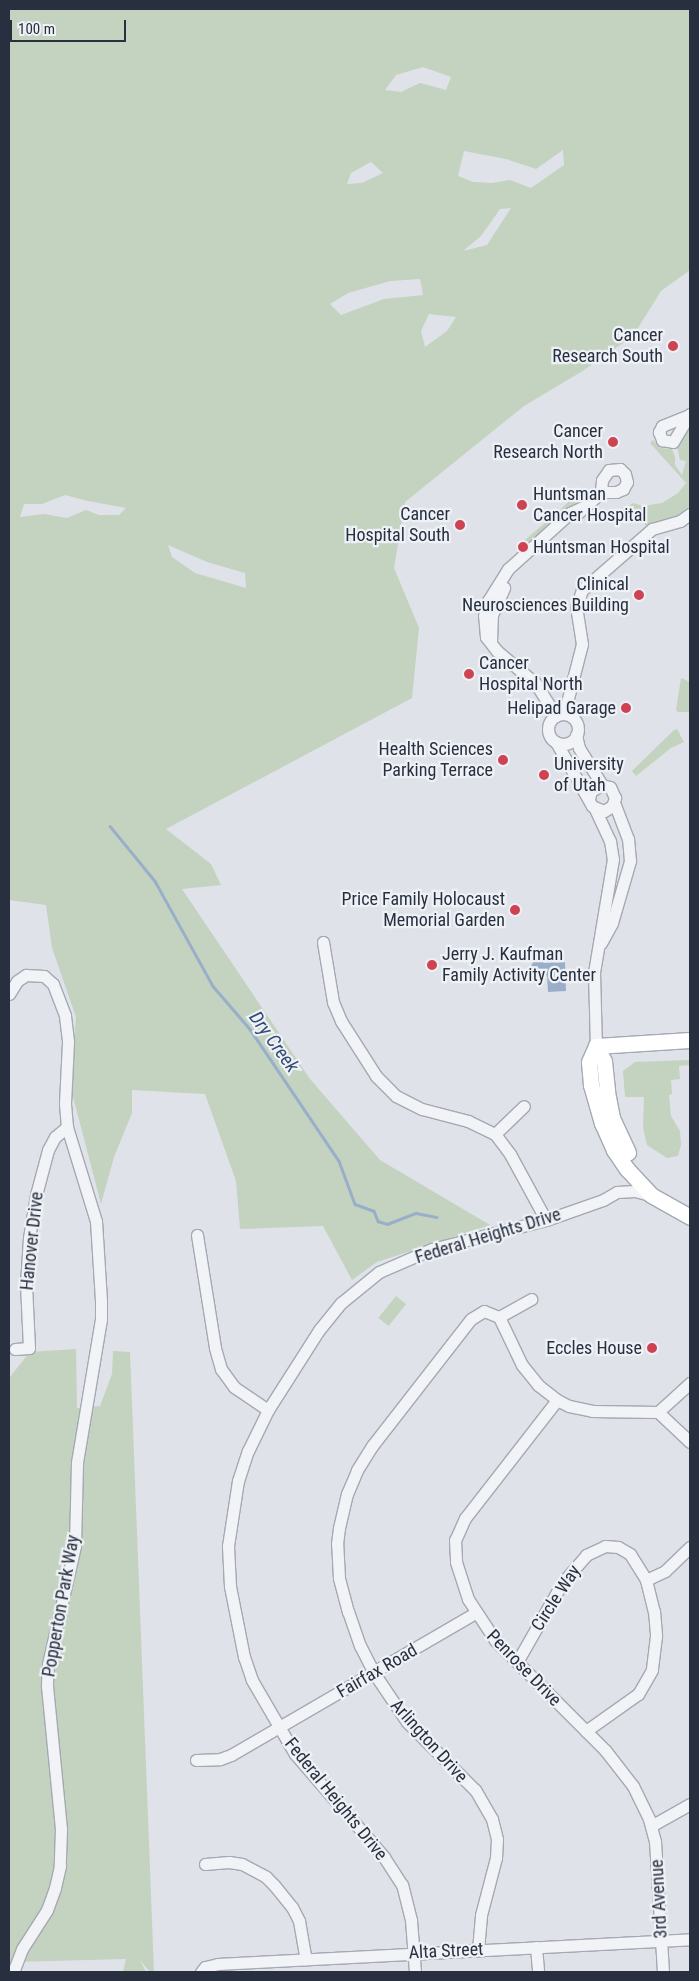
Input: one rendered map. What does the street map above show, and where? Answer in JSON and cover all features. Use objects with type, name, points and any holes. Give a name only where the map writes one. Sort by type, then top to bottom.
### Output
[{"type":"main road","points":[[596,1046],[690,1040]]},
{"type":"main road","points":[[596,1046],[589,1062],[593,1097],[608,1137],[627,1169],[651,1195],[666,1206],[690,1217]]},
{"type":"main road","points":[[596,1046],[604,1061],[612,1118],[625,1149],[652,1184],[690,1207]]},
{"type":"street","points":[[556,742],[569,743],[576,736],[578,731],[575,721],[560,715],[536,683],[497,650],[484,632],[485,611],[504,573],[570,513],[583,507],[601,492]]},
{"type":"street","points":[[613,805],[596,797],[548,731],[550,721],[560,715],[582,644],[576,608],[580,594],[652,529],[675,522],[690,514]]},
{"type":"street","points":[[576,736],[613,852],[593,984],[596,1046]]},
{"type":"street","points":[[596,797],[613,790],[613,805],[628,840],[630,861],[612,923],[599,946]]},
{"type":"street","points":[[323,942],[333,1002],[341,1021],[376,1076],[396,1096],[422,1109],[468,1121],[495,1134],[510,1154],[546,1220]]},
{"type":"street","name":"Popperton Park Way","points":[[9,994],[22,977],[32,974],[49,979],[56,990],[68,1034],[65,1104],[67,1127],[97,1227],[100,1319],[77,1463],[73,1559],[51,1643],[48,1664],[48,1695],[62,1835],[60,1866],[47,1910],[22,1948],[13,1972]]},
{"type":"street","points":[[495,1134],[524,1106]]},
{"type":"street","name":"Hanover Drive","points":[[15,1349],[30,1348],[26,1284],[29,1238],[36,1196],[48,1150],[55,1136],[67,1127]]},
{"type":"street","points":[[617,1192],[624,1181],[627,1169]]},
{"type":"street","name":"Federal Heights Drive","points":[[415,1972],[408,1902],[392,1869],[315,1779],[279,1727],[252,1680],[244,1658],[230,1586],[228,1554],[230,1519],[238,1481],[248,1451],[268,1410],[319,1330],[341,1303],[380,1272],[432,1249],[546,1220],[603,1200],[617,1192],[635,1191],[651,1195]]},
{"type":"street","points":[[197,1234],[218,1359],[234,1387],[268,1410]]},
{"type":"street","points":[[531,1300],[499,1317],[526,1370],[538,1384],[569,1406],[592,1411],[658,1412],[690,1442]]},
{"type":"street","name":"Arlington Drive","points":[[478,1950],[481,1915],[496,1858],[497,1839],[492,1819],[475,1790],[408,1722],[374,1673],[352,1627],[339,1578],[339,1528],[347,1494],[357,1470],[372,1446],[471,1319],[484,1311],[499,1317]]},
{"type":"street","points":[[658,1412],[690,1383]]},
{"type":"street","name":"Penrose Drive","points":[[558,1400],[465,1518],[458,1532],[454,1548],[456,1562],[462,1585],[475,1612],[495,1640],[624,1772],[633,1786],[651,1826]]},
{"type":"street","name":"Circle Way","points":[[516,1662],[562,1583],[592,1550],[605,1546],[624,1550],[635,1559],[646,1580],[654,1610],[656,1636],[654,1659],[648,1679],[632,1699],[586,1731]]},
{"type":"street","points":[[646,1580],[666,1571],[690,1547]]},
{"type":"street","name":"Fairfax Road","points":[[196,1760],[228,1757],[475,1612]]},
{"type":"street","points":[[651,1826],[690,1804]]},
{"type":"street","name":"3rd Avenue","points":[[651,1826],[657,1856],[663,1972]]},
{"type":"street","points":[[205,1864],[229,1862],[242,1864],[266,1877],[292,1907],[299,1921],[306,1959]]},
{"type":"street","name":"Alta Street","points":[[202,1971],[218,1964],[690,1939]]},
{"type":"street","points":[[536,1947],[538,1972]]},
{"type":"green space","points":[[9,9],[690,9],[690,270],[661,291],[633,336],[581,372],[524,406],[405,502],[394,568],[419,628],[412,698],[166,829],[211,864],[221,885],[182,889],[310,1079],[380,1160],[490,1225],[377,1262],[352,1280],[323,1226],[240,1229],[236,1181],[205,1094],[132,1090],[132,1113],[114,1157],[101,1204],[70,1085],[76,1017],[52,948],[46,905],[9,900]],"holes":[[[423,67],[451,77],[446,90],[420,83],[401,92],[385,90],[396,75]],[[563,150],[564,165],[531,188],[510,180],[492,183],[473,182],[458,176],[464,151],[506,159],[536,169]],[[371,162],[383,173],[362,183],[347,184],[351,173]],[[511,208],[487,245],[463,251],[481,236],[500,209]],[[420,279],[423,295],[384,299],[341,315],[330,304],[348,293],[390,281]],[[429,314],[456,317],[447,331],[425,347],[421,331]],[[65,495],[126,508],[119,515],[99,515],[86,510],[67,518],[44,514],[20,517],[24,504],[42,504]],[[168,545],[207,562],[245,573],[246,588],[195,573],[172,557]]]},
{"type":"green space","points":[[689,429],[690,509],[682,515],[647,527],[629,506],[633,503],[643,506],[662,503],[678,493],[686,483],[650,443],[653,440],[660,448],[672,449],[675,465],[682,475],[686,461],[680,460],[677,446]]},
{"type":"green space","points":[[580,491],[582,499],[527,548],[520,549],[520,544]]},
{"type":"green space","points":[[681,678],[690,682],[690,712],[678,712],[676,710]]},
{"type":"green space","points":[[677,729],[684,742],[671,748],[636,776],[632,771]]},
{"type":"green space","points":[[689,1060],[690,1065],[679,1066],[680,1079],[671,1080],[672,1094],[669,1095],[671,1116],[680,1131],[681,1145],[678,1156],[667,1158],[647,1145],[643,1128],[644,1097],[625,1097],[623,1071],[635,1062]]},
{"type":"green space","points":[[396,1296],[406,1304],[388,1326],[378,1318]]},
{"type":"green space","points":[[76,1349],[77,1408],[100,1406],[112,1374],[113,1351],[130,1352],[154,1972],[150,1972],[140,1960],[146,1972],[123,1972],[126,1959],[12,1962],[9,1970],[9,1378],[30,1352]]},
{"type":"water","points":[[536,955],[544,963],[565,962],[566,991],[548,992],[547,975],[537,983],[530,969]]},
{"type":"waterway","name":"Dry Creek","points":[[110,826],[155,881],[213,986],[250,1029],[339,1161],[355,1204],[374,1211],[378,1221],[387,1224],[416,1213],[437,1217]]},
{"type":"place","name":"Cancer Research South","points":[[673,346]]},
{"type":"place","name":"Cancer Research North","points":[[613,442]]},
{"type":"place","name":"Huntsman Cancer Hospital","points":[[522,505]]},
{"type":"place","name":"Cancer Hospital South","points":[[460,525]]},
{"type":"place","name":"Huntsman Hospital","points":[[523,547]]},
{"type":"place","name":"Clinical Neurosciences Building","points":[[639,595]]},
{"type":"place","name":"Cancer Hospital North","points":[[469,674]]},
{"type":"place","name":"Helipad Garage","points":[[626,708]]},
{"type":"place","name":"Health Sciences Parking Terrace","points":[[503,760]]},
{"type":"place","name":"University of Utah","points":[[544,775]]},
{"type":"place","name":"Price Family Holocaust Memorial Garden","points":[[515,910]]},
{"type":"place","name":"Jerry J. Kaufman Family Activity Center","points":[[432,965]]},
{"type":"place","name":"Eccles House","points":[[652,1348]]}]
